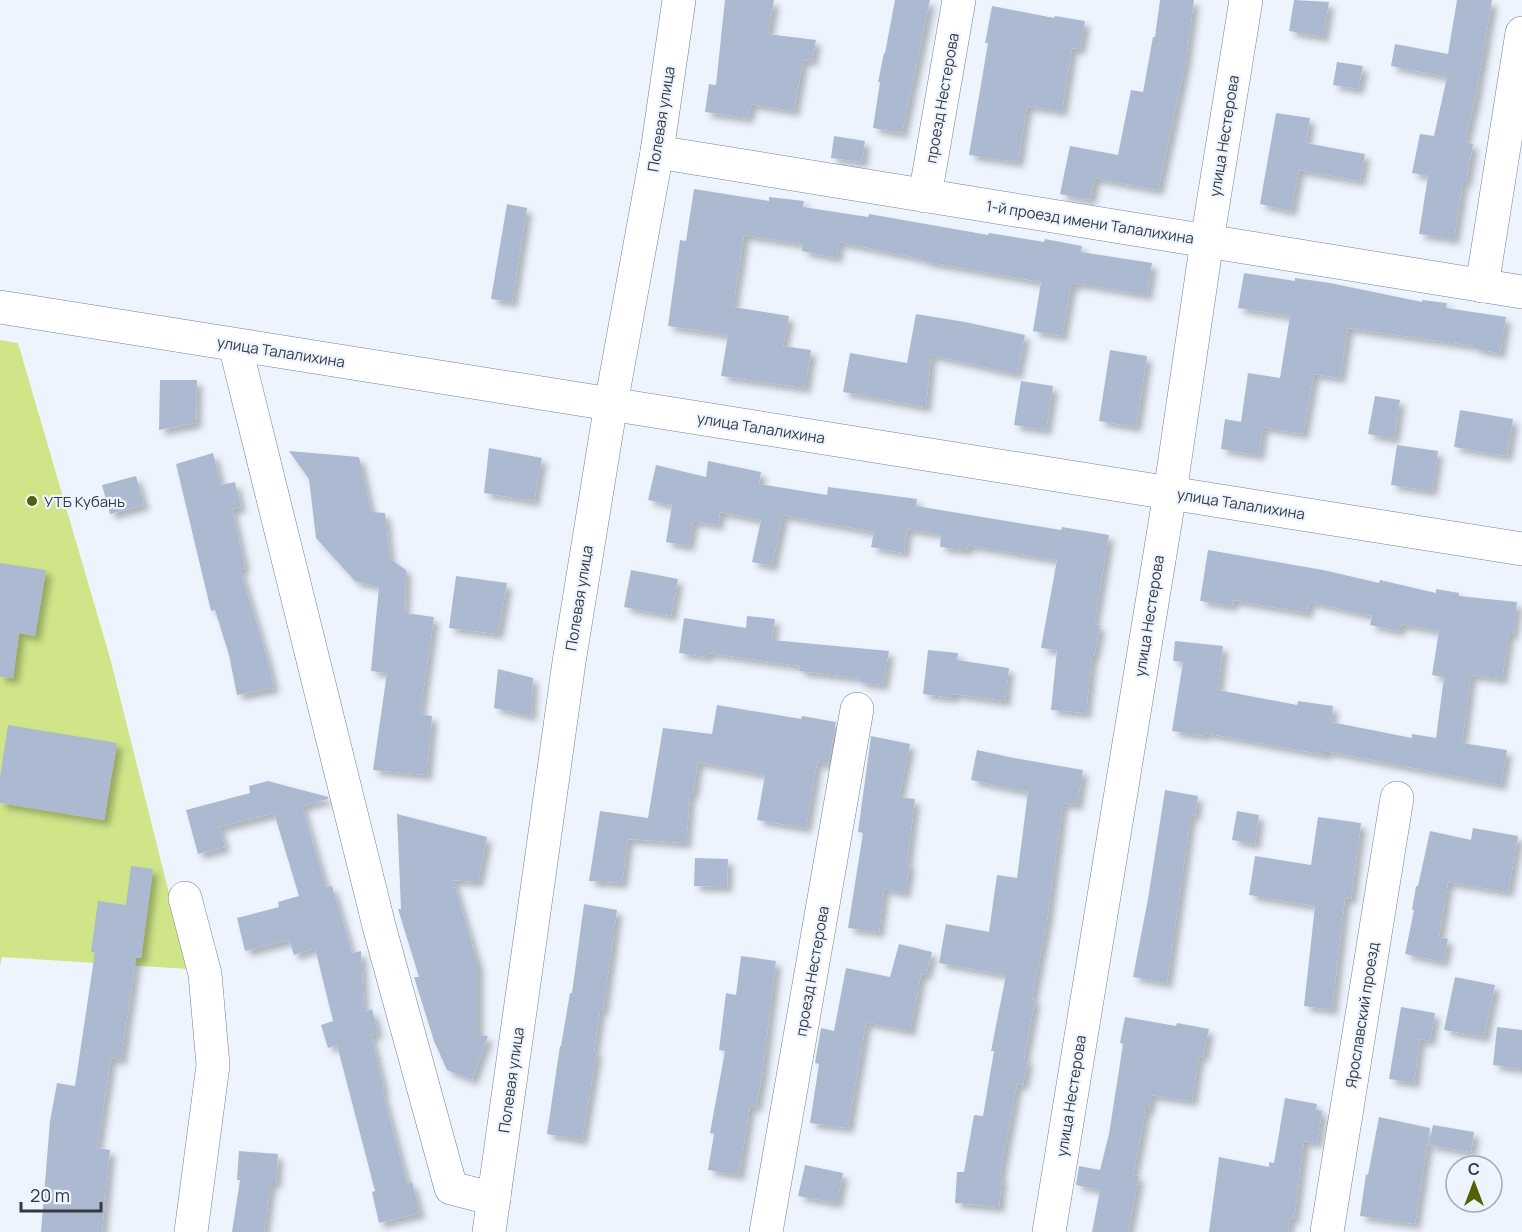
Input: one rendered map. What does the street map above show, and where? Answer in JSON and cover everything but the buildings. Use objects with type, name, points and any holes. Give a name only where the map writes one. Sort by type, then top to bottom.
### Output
[{"type":"street","name":"Полевая улица","points":[[489,1232],[569,662],[611,404],[657,152],[679,0]]},
{"type":"street","name":"проезд Нестерова","points":[[925,196],[959,0]]},
{"type":"street","name":"улица Нестерова","points":[[1049,1232],[1170,493],[1207,241],[1246,0]]},
{"type":"street","points":[[1482,286],[1522,33]]},
{"type":"street","name":"1-й проезд имени Талалихина","points":[[657,152],[1522,292]]},
{"type":"street","name":"улица Талалихина","points":[[0,307],[1522,549]]},
{"type":"street","points":[[235,345],[379,926],[452,1188],[494,1199]]},
{"type":"street","name":"проезд Нестерова","points":[[766,1232],[857,709]]},
{"type":"street","name":"Ярославский проезд","points":[[1328,1232],[1397,798]]},
{"type":"street","points":[[186,898],[205,974],[213,1065],[191,1232]]},
{"type":"green space","name":"УТБ Кубань","points":[[0,340],[18,343],[110,658],[188,969],[2,957],[0,966]]},
{"type":"place","name":"УТБ Кубань","points":[[32,501]]}]
